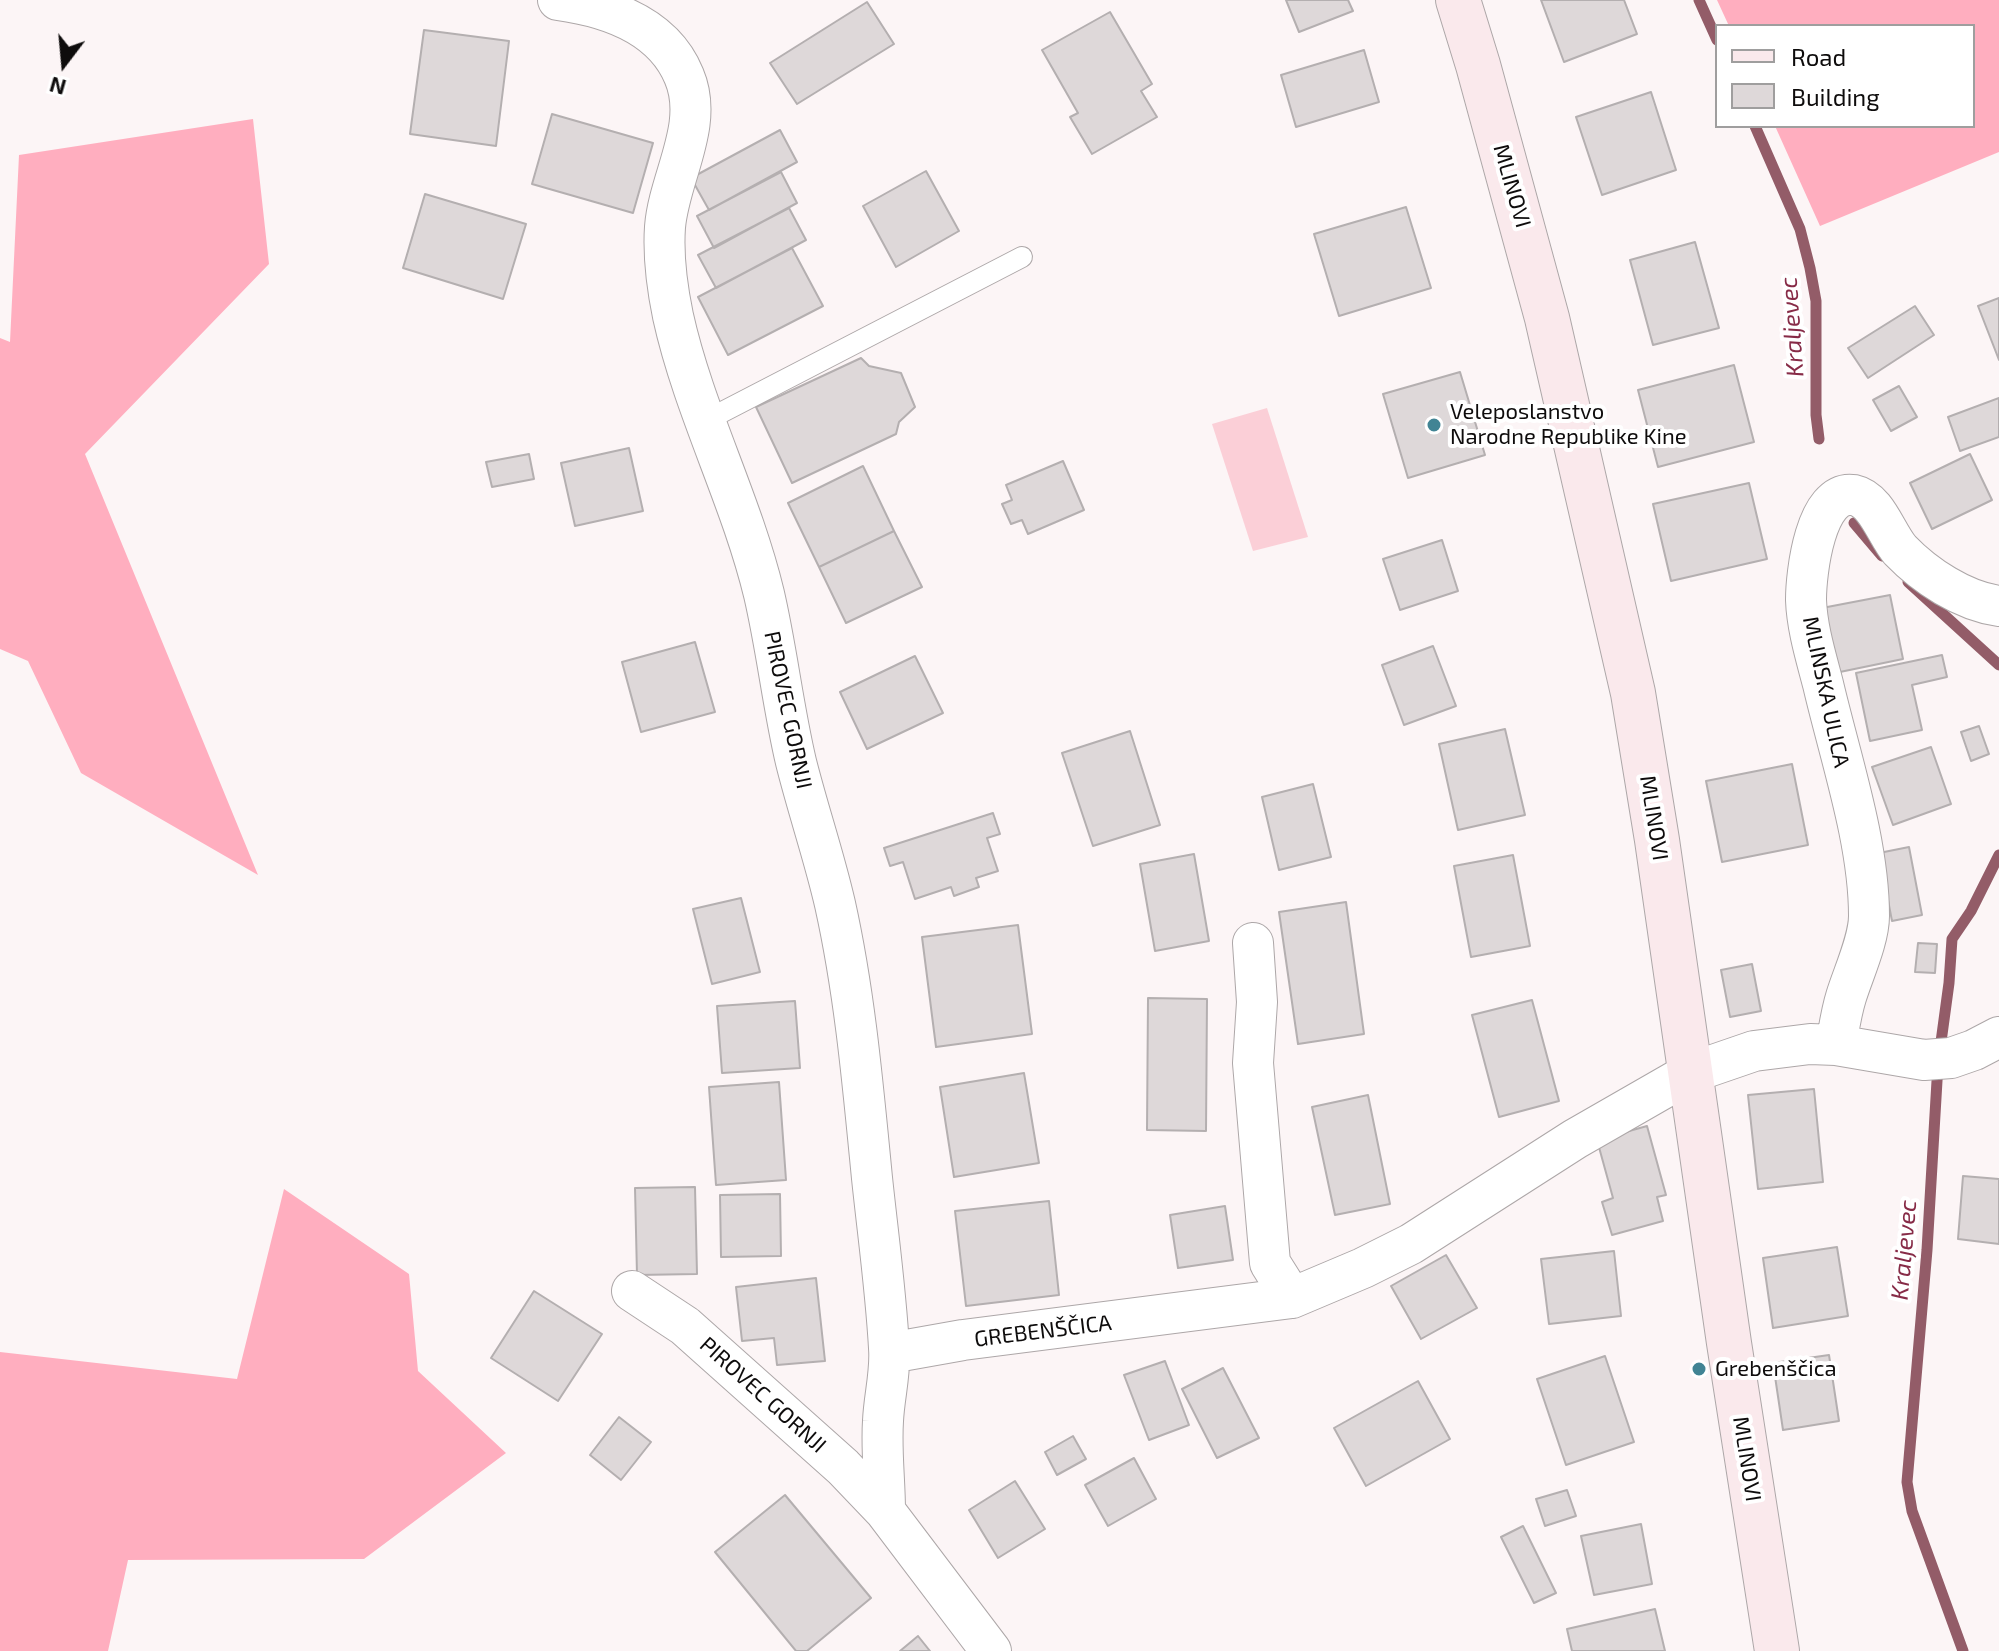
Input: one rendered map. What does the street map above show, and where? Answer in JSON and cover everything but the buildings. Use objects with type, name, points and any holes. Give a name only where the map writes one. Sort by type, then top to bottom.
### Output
[{"type":"main road","name":"MLINOVI","points":[[1458,0],[1547,318],[1619,626],[1647,774],[1777,1651]]},
{"type":"street","name":"PIROVEC GORNJI","points":[[558,0],[602,4],[647,29],[665,44],[687,80],[691,105],[688,133],[665,224],[666,271],[672,313],[684,360],[749,538],[764,592],[796,761],[835,906],[853,1000],[865,1088],[890,1353],[883,1426],[885,1511]]},
{"type":"street","name":"MLINSKA ULICA","points":[[1836,1045],[1845,1000],[1870,920],[1862,847],[1806,601],[1813,546],[1824,512],[1832,501],[1844,495],[1863,499],[1873,507],[1900,549],[1931,577],[1965,595],[1999,606]]},
{"type":"street","points":[[1253,943],[1257,1002],[1253,1063],[1270,1263],[1292,1298]]},
{"type":"street","points":[[1690,1073],[1754,1051],[1810,1044],[1938,1059],[1974,1050],[1999,1037]]},
{"type":"street","name":"GREBENŠČICA","points":[[890,1353],[963,1340],[1292,1298],[1411,1244],[1575,1139],[1690,1073]]},
{"type":"street","name":"PIROVEC GORNJI","points":[[632,1291],[685,1326],[739,1371],[843,1467],[885,1511],[991,1651]]},
{"type":"lane","points":[[705,421],[1022,257]]},
{"type":"shaded area","points":[[1717,0],[1999,0],[1999,152],[1820,226],[1776,128],[1975,128],[1975,24],[1728,24]]},
{"type":"shaded area","points":[[253,119],[269,264],[85,454],[258,875],[81,773],[28,661],[0,649],[0,338],[10,342],[19,155]]},
{"type":"shaded area","points":[[1267,408],[1308,537],[1253,551],[1212,424]]},
{"type":"shaded area","points":[[284,1189],[409,1274],[418,1371],[506,1453],[364,1559],[128,1560],[108,1651],[0,1651],[0,1352],[237,1379]]},
{"type":"waterway","name":"Kraljevec","points":[[1699,0],[1715,36]]},
{"type":"waterway","name":"Kraljevec","points":[[1756,128],[1800,229],[1810,268],[1816,301],[1816,415],[1819,439]]},
{"type":"waterway","name":"Kraljevec","points":[[1854,523],[1882,556]]},
{"type":"waterway","name":"Kraljevec","points":[[1908,582],[1999,665]]},
{"type":"waterway","name":"Kraljevec","points":[[1963,1651],[1912,1511],[1907,1482],[1927,1250],[1938,1064],[1952,939],[1971,911],[1999,855]]},
{"type":"place","name":"Veleposlanstvo Narodne Republike Kine","points":[[1434,425]]},
{"type":"place","name":"Grebenščica","points":[[1699,1369]]}]
